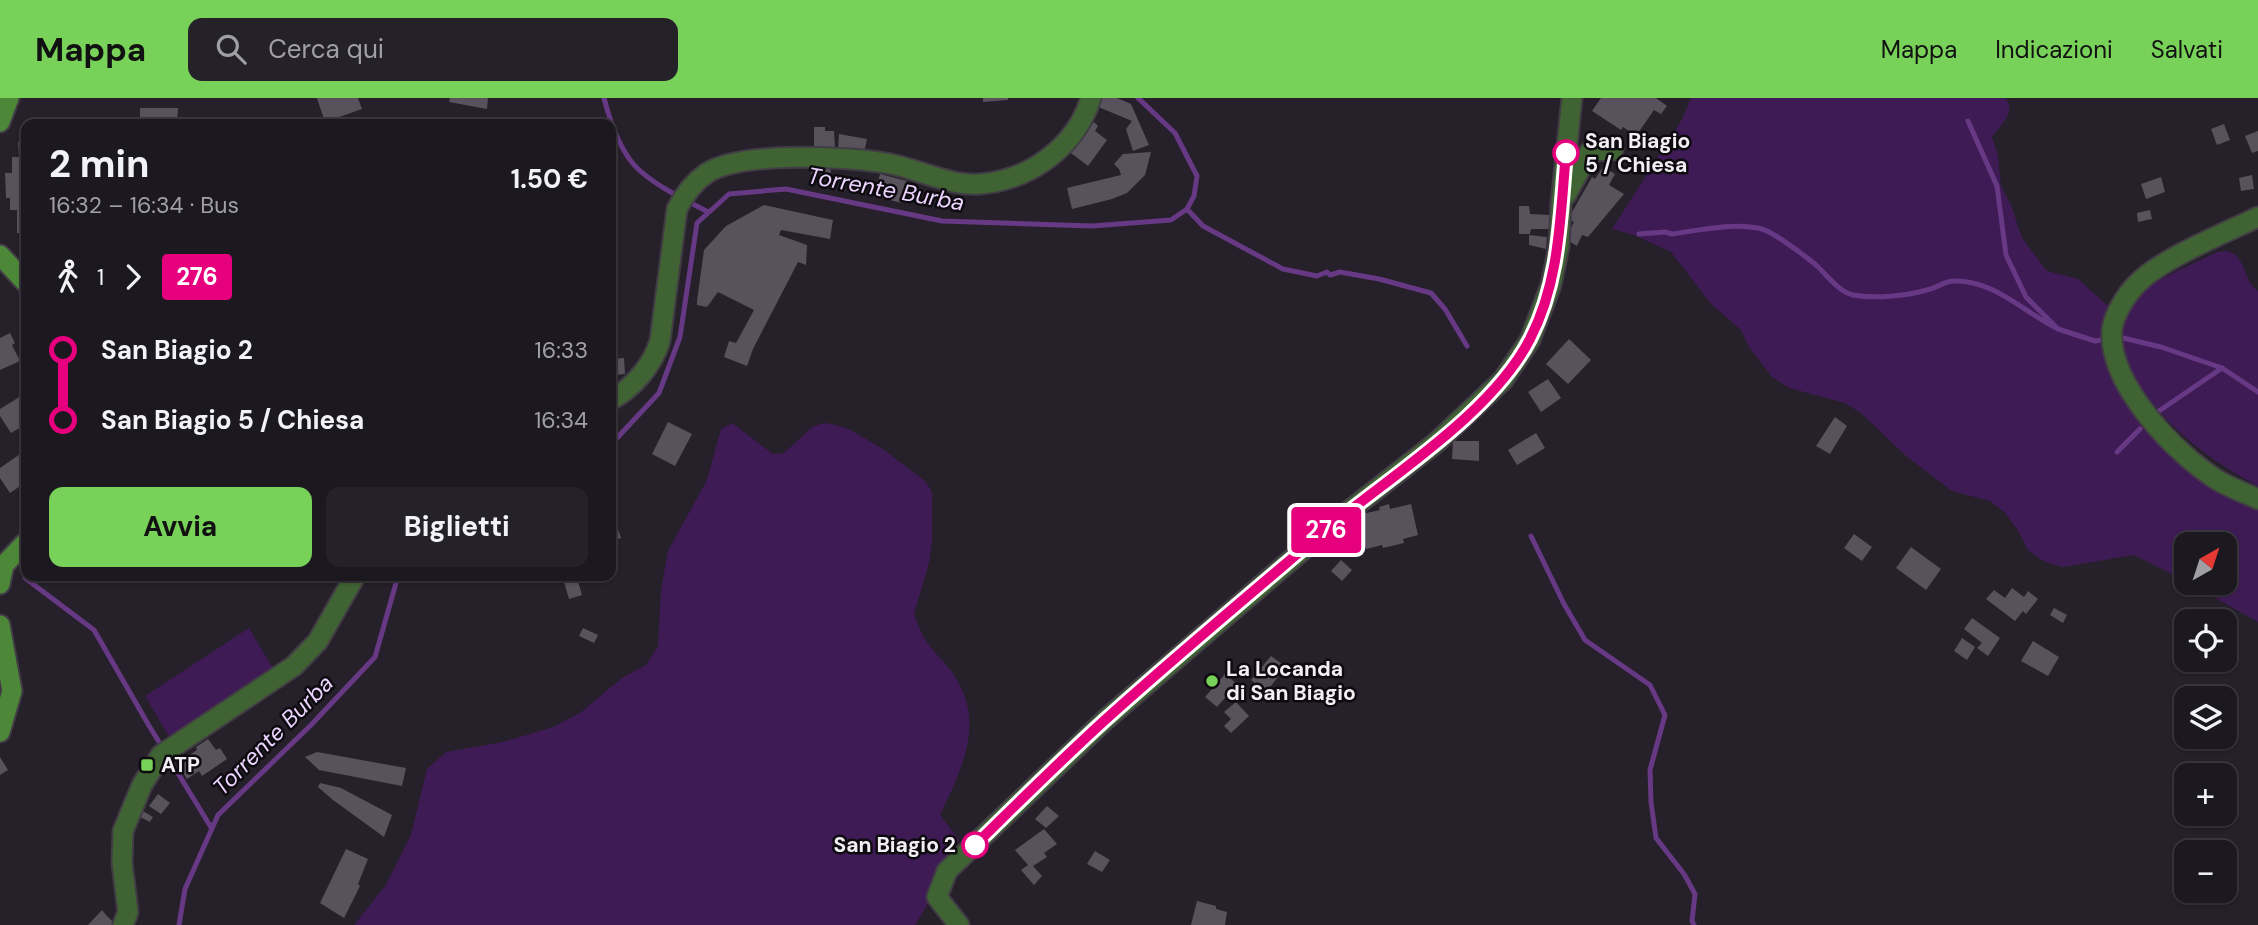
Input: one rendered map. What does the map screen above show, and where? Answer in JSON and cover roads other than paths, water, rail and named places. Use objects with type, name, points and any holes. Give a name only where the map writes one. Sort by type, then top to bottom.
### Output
[{"type":"main road","points":[[0,122],[9,98]]},
{"type":"main road","points":[[0,255],[21,278]]},
{"type":"main road","points":[[0,584],[4,565],[21,547]]},
{"type":"main road","points":[[0,634],[12,691],[0,732]]},
{"type":"street","points":[[616,396],[634,382],[656,352],[660,341],[677,209],[692,186],[708,172],[740,163],[792,157],[828,158],[892,164],[958,182],[979,184],[1034,167],[1055,153],[1076,130],[1091,98]]},
{"type":"street","points":[[959,925],[937,897],[947,871],[1105,720],[1340,518],[1437,442],[1503,380],[1530,340],[1551,285],[1559,246],[1572,98]]},
{"type":"street","points":[[1561,204],[1590,151],[1613,150]]},
{"type":"street","points":[[2258,217],[2168,261],[2138,282],[2117,314],[2112,330],[2120,374],[2145,413],[2174,446],[2219,481],[2258,499]]},
{"type":"street","points":[[123,925],[128,912],[122,863],[123,831],[142,785],[161,755],[294,666],[318,640],[352,581]]},
{"type":"waterway","points":[[604,98],[611,119]]},
{"type":"waterway","name":"Torrente Burba","points":[[616,438],[659,393],[680,337],[697,223],[729,194],[786,189],[942,221],[1092,226],[1171,220],[1187,209],[1194,196],[1197,176],[1175,133],[1138,98]]},
{"type":"waterway","points":[[1968,121],[1997,186],[2006,255],[2026,297],[2058,329],[2095,341],[2108,339]]},
{"type":"waterway","points":[[616,133],[631,161],[645,175],[708,212]]},
{"type":"waterway","points":[[1187,209],[1203,226],[1283,269],[1317,276],[1327,272],[1330,275],[1340,272],[1431,293],[1445,309],[1467,346]]},
{"type":"waterway","points":[[1639,234],[1672,234],[1729,226],[1762,229],[1798,251],[1838,287],[1853,295],[1900,295],[1952,281],[1967,282],[1995,291],[2058,329]]},
{"type":"waterway","points":[[2117,338],[2161,347],[2222,368],[2258,392]]},
{"type":"waterway","points":[[2156,413],[2222,368]]},
{"type":"waterway","points":[[2117,452],[2140,429]]},
{"type":"waterway","points":[[1531,536],[1585,640],[1650,685],[1665,715],[1650,770],[1651,802],[1656,838],[1684,874],[1695,894],[1692,921],[1694,925]]},
{"type":"waterway","points":[[29,581],[94,630],[212,829]]},
{"type":"waterway","name":"Torrente Burba","points":[[179,925],[185,889],[218,815],[311,725],[375,657],[397,581]]},
{"type":"place","name":"San Biagio 5 / Chiesa","points":[[1566,153]]},
{"type":"place","name":"La Locanda di San Biagio","points":[[1212,681]]},
{"type":"place","name":"ATP","points":[[147,765]]},
{"type":"place","name":"San Biagio 2","points":[[975,845]]}]
